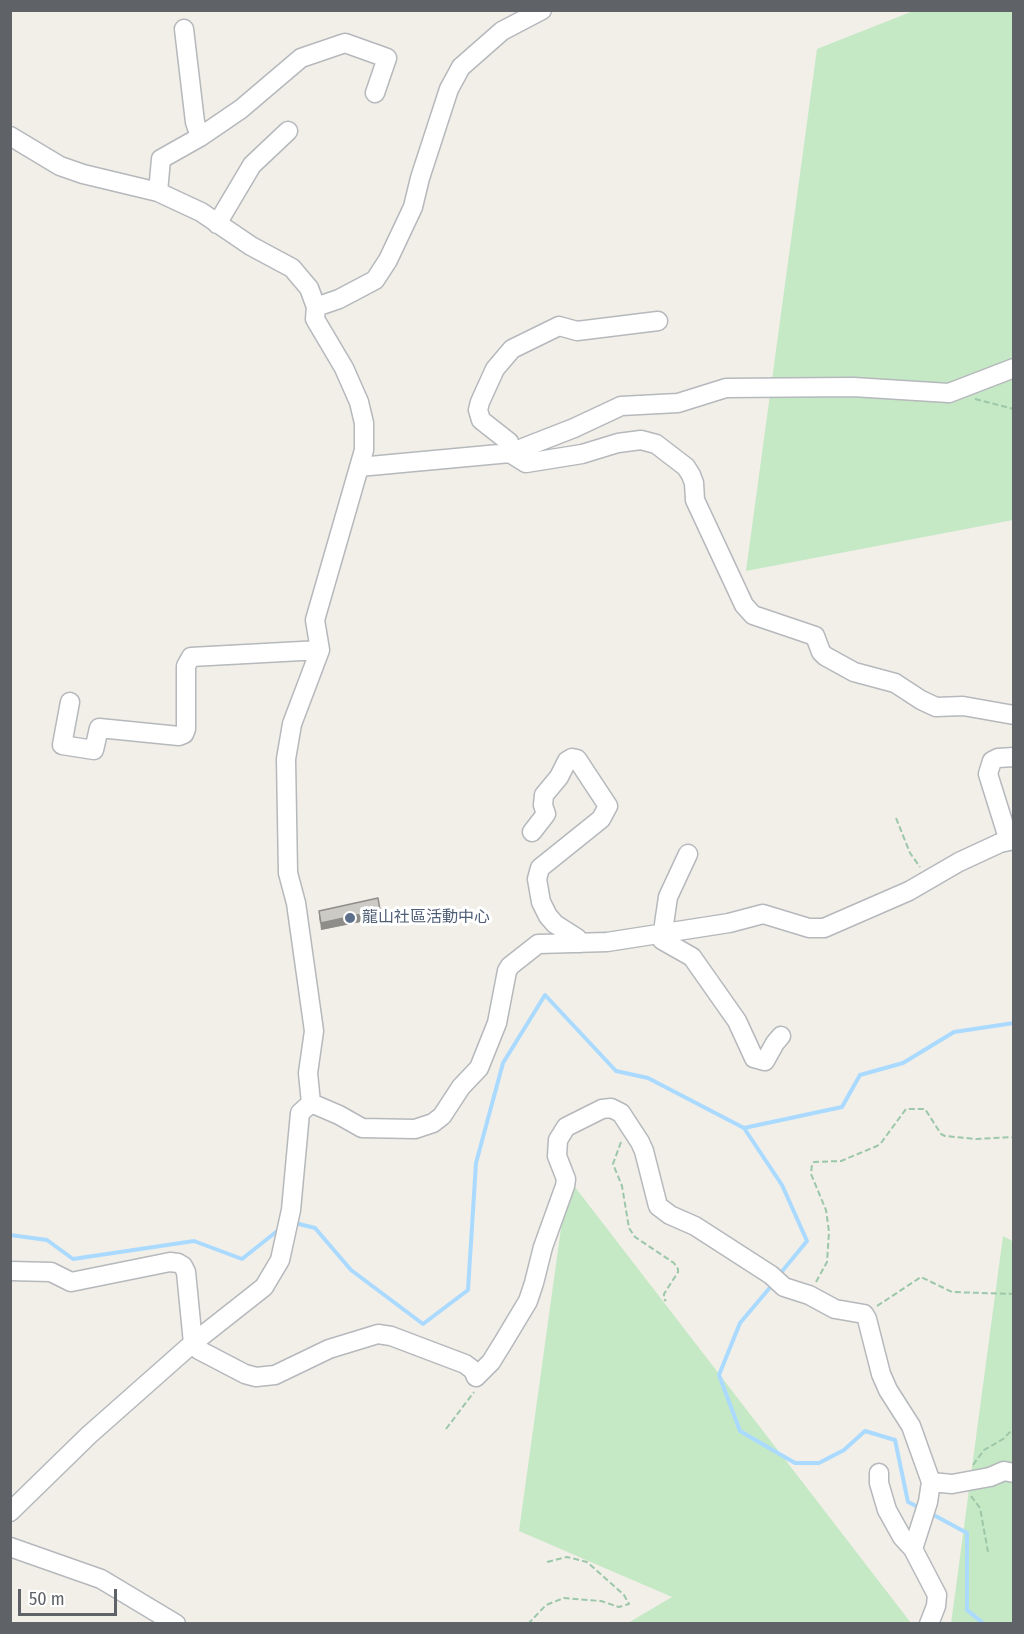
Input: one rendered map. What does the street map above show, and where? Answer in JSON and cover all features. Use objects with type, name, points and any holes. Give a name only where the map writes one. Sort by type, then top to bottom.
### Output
[{"type":"street","points":[[316,307],[339,299],[375,280],[388,260],[413,207],[449,89],[460,67],[502,31],[542,10]]},
{"type":"street","points":[[184,29],[195,122],[200,137]]},
{"type":"street","points":[[158,192],[160,159],[200,137],[241,109],[301,58],[345,43],[387,58],[375,93]]},
{"type":"street","points":[[217,224],[252,165],[288,131]]},
{"type":"street","points":[[10,136],[60,166],[83,174],[158,192],[201,212],[251,246],[292,268],[309,288],[316,307],[315,319],[344,368],[359,402],[364,432],[364,450],[315,620],[320,650],[292,724],[286,759],[288,873],[296,903],[314,1031],[308,1073],[311,1103]]},
{"type":"street","points":[[510,453],[509,442],[481,420],[478,410],[495,369],[508,352],[559,326],[578,331],[658,321]]},
{"type":"street","points":[[359,467],[510,453],[574,428],[621,406],[678,403],[726,388],[853,387],[949,393],[1014,368]]},
{"type":"street","points":[[510,453],[526,463],[531,463],[582,454],[618,443],[641,440],[656,444],[686,467],[694,483],[695,500],[744,605],[753,615],[815,636],[825,656],[854,672],[895,683],[936,707],[963,706],[1014,714]]},
{"type":"street","points":[[70,702],[62,745],[94,750],[99,728],[179,736],[184,734],[186,729],[186,666],[191,657],[320,650]]},
{"type":"street","points":[[311,1103],[362,1128],[415,1129],[433,1123],[442,1116],[461,1087],[479,1068],[497,1023],[505,978],[510,966],[538,944],[607,942],[729,922],[763,914],[809,928],[827,928],[934,878],[959,862],[1012,840],[988,774],[992,761],[998,758],[1014,757]]},
{"type":"street","points":[[532,832],[546,814],[543,805],[544,795],[559,777],[567,761],[572,758],[577,759],[608,806],[601,819],[540,868],[537,879],[541,902],[548,916],[555,924],[577,938],[580,944]]},
{"type":"street","points":[[688,854],[668,897],[660,936],[662,940],[692,957],[737,1020],[754,1058],[765,1061],[781,1036]]},
{"type":"street","points":[[10,1512],[89,1435],[193,1343],[264,1287],[280,1260],[289,1222],[300,1113],[311,1103]]},
{"type":"street","points":[[10,1271],[51,1272],[71,1282],[170,1262],[178,1263],[186,1272],[193,1343],[200,1350],[244,1374],[264,1377],[294,1367],[329,1348],[374,1335],[383,1335],[465,1364],[473,1370],[476,1377],[495,1355],[528,1301],[543,1247],[565,1186],[566,1179],[556,1156],[558,1140],[566,1127],[602,1109],[611,1108],[621,1113],[640,1142],[658,1206],[670,1215],[695,1227],[778,1281],[835,1309],[864,1314],[881,1374],[888,1390],[911,1426],[931,1482],[928,1503],[913,1549]]},
{"type":"street","points":[[931,1482],[952,1484],[990,1478],[1004,1471],[1014,1473]]},
{"type":"street","points":[[879,1473],[879,1483],[887,1509],[902,1537],[913,1549],[938,1595],[929,1623]]},
{"type":"street","points":[[10,1547],[101,1579],[176,1623]]},
{"type":"path","points":[[949,393],[1014,409]]},
{"type":"path","points":[[896,818],[914,860],[934,878]]},
{"type":"path","points":[[809,1295],[826,1262],[829,1232],[826,1210],[811,1174],[814,1162],[842,1161],[877,1146],[906,1109],[925,1109],[941,1134],[945,1136],[976,1139],[1014,1137]]},
{"type":"path","points":[[621,1141],[613,1164],[622,1186],[629,1228],[635,1237],[674,1263],[678,1269],[664,1294],[666,1301]]},
{"type":"path","points":[[864,1314],[921,1277],[956,1293],[1014,1294]]},
{"type":"path","points":[[446,1429],[454,1416],[473,1395],[477,1384],[476,1377]]},
{"type":"path","points":[[528,1623],[546,1605],[564,1598],[601,1601],[619,1606],[629,1604],[624,1595],[587,1562],[567,1557],[547,1562]]},
{"type":"green space","points":[[913,11],[1013,11],[1013,520],[746,571],[817,49]]},
{"type":"green space","points":[[568,1178],[911,1623],[628,1623],[672,1597],[519,1531]]},
{"type":"green space","points":[[1003,1236],[1014,1242],[1013,1623],[951,1624]]},
{"type":"building","points":[[378,898],[380,910],[321,923],[319,911]]},
{"type":"waterway","points":[[295,1223],[315,1228],[351,1270],[423,1324],[468,1290],[476,1163],[503,1063],[545,995],[616,1071],[648,1078],[744,1128],[782,1185],[807,1241],[779,1275]]},
{"type":"waterway","points":[[744,1128],[842,1107],[860,1075],[903,1063],[954,1032],[1014,1023]]},
{"type":"waterway","points":[[10,1235],[47,1240],[73,1259],[194,1241],[242,1259],[281,1228]]},
{"type":"waterway","points":[[773,1284],[740,1323],[719,1375],[740,1431],[795,1463],[819,1463],[844,1450],[865,1431],[895,1440],[908,1502],[920,1508]]},
{"type":"waterway","points":[[930,1513],[967,1533],[967,1610],[984,1624]]},
{"type":"place","name":"龍山社區活動中心","points":[[350,918]]}]
